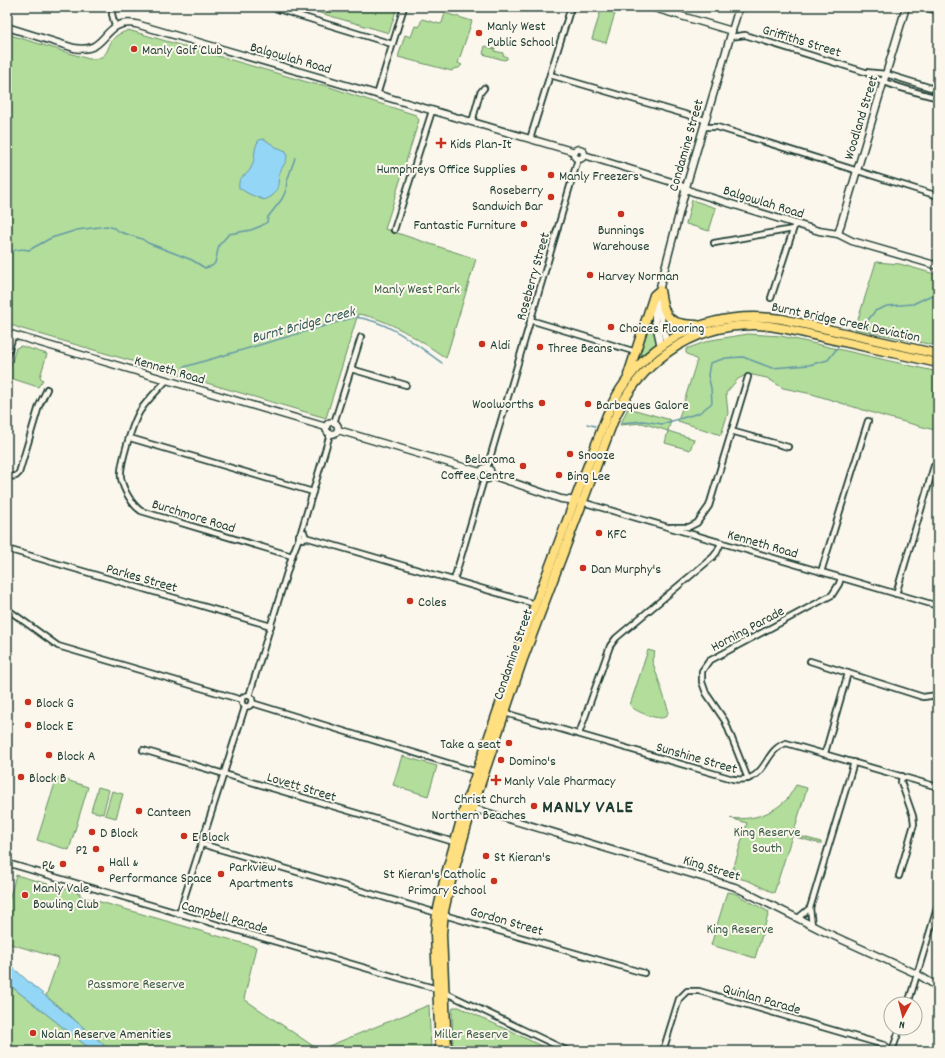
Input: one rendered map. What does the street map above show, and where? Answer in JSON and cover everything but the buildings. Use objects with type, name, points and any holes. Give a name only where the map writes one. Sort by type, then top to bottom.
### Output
[{"type":"highway","points":[[660,290],[662,307],[671,320],[679,324],[702,325]]},
{"type":"highway","points":[[626,381],[654,295],[660,290]]},
{"type":"highway","name":"Burnt Bridge Creek Deviation","points":[[626,381],[642,363],[679,335],[702,325],[733,318],[765,317],[794,321],[938,354]]},
{"type":"highway","name":"Burnt Bridge Creek Deviation","points":[[665,347],[711,331],[730,327],[754,325],[797,331],[938,363]]},
{"type":"highway","name":"Condamine Street","points":[[440,914],[450,885],[477,772],[535,604],[578,501],[621,406],[634,385],[665,347]]},
{"type":"highway","name":"Condamine Street","points":[[447,1051],[435,953],[444,877],[454,842],[505,713],[604,422],[613,402],[626,381]]},
{"type":"highway","name":"Condamine Street","points":[[440,990],[440,1051]]},
{"type":"street","points":[[7,27],[74,48],[91,48],[96,46],[115,26],[112,14],[113,7]]},
{"type":"street","points":[[271,7],[392,44]]},
{"type":"street","points":[[377,95],[404,7]]},
{"type":"street","points":[[530,139],[571,7]]},
{"type":"street","name":"Griffiths Street","points":[[654,7],[731,34],[745,35],[885,78],[938,90]]},
{"type":"street","name":"Condamine Street","points":[[665,347],[659,305],[660,290],[686,188],[739,7]]},
{"type":"street","name":"Woodland Street","points":[[838,234],[906,7]]},
{"type":"street","points":[[924,7],[938,11]]},
{"type":"street","name":"Balgowlah Road","points":[[115,26],[128,23],[136,24],[575,152]]},
{"type":"street","points":[[550,75],[938,196]]},
{"type":"street","name":"Griffiths Street","points":[[885,78],[938,98]]},
{"type":"street","points":[[472,122],[480,93],[484,88]]},
{"type":"street","points":[[394,230],[432,111]]},
{"type":"street","points":[[580,149],[583,151],[584,155],[581,159],[578,159],[575,156],[575,152],[580,149]]},
{"type":"street","name":"Balgowlah Road","points":[[584,155],[675,182],[695,193],[794,226],[838,234],[852,241],[938,266]]},
{"type":"street","name":"Roseberry Street","points":[[487,468],[578,159]]},
{"type":"street","points":[[714,243],[794,226],[772,298]]},
{"type":"street","points":[[530,320],[636,352]]},
{"type":"street","points":[[7,356],[10,334]]},
{"type":"street","name":"Kenneth Road","points":[[10,334],[326,428]]},
{"type":"street","points":[[334,422],[361,337]]},
{"type":"street","points":[[351,369],[406,385]]},
{"type":"street","points":[[666,527],[689,527],[697,523],[709,506],[748,377]]},
{"type":"street","name":"Burchmore Road","points":[[166,381],[141,410],[135,420],[120,470],[121,479],[135,507],[142,511],[292,556]]},
{"type":"street","points":[[7,477],[16,476],[19,473],[39,406],[47,389]]},
{"type":"street","points":[[821,572],[868,421]]},
{"type":"street","points":[[330,434],[326,428],[329,423],[334,422]]},
{"type":"street","points":[[334,422],[337,425],[338,430]]},
{"type":"street","points":[[330,434],[334,434],[338,430]]},
{"type":"street","points":[[338,430],[480,472],[484,479]]},
{"type":"street","points":[[731,431],[788,447]]},
{"type":"street","points":[[252,704],[249,696],[292,556],[300,538],[299,535],[330,434]]},
{"type":"street","points":[[130,438],[313,492]]},
{"type":"street","points":[[896,594],[934,466]]},
{"type":"street","points":[[480,472],[484,468],[490,470],[491,475],[488,479],[484,479]]},
{"type":"street","name":"Kenneth Road","points":[[491,475],[561,499],[578,501],[938,606]]},
{"type":"street","points":[[454,580],[484,479]]},
{"type":"street","points":[[301,532],[304,533],[305,537]]},
{"type":"street","points":[[300,538],[303,539],[305,537],[535,604]]},
{"type":"street","points":[[579,734],[610,646],[616,638],[717,552],[721,543]]},
{"type":"street","name":"Parkes Street","points":[[7,549],[271,626]]},
{"type":"street","name":"Horning Parade","points":[[748,779],[725,721],[704,687],[701,676],[702,671],[709,661],[832,595],[841,578]]},
{"type":"street","points":[[7,609],[58,646],[242,700]]},
{"type":"street","points":[[810,661],[923,697],[938,695]]},
{"type":"street","points":[[825,753],[848,674]]},
{"type":"street","points":[[245,707],[242,705],[242,700],[244,696],[249,696]]},
{"type":"street","points":[[245,707],[252,704],[401,747],[477,772]]},
{"type":"street","points":[[179,914],[245,707]]},
{"type":"street","name":"Sunshine Street","points":[[505,713],[733,779],[748,779],[758,773],[776,748],[782,744],[791,743],[938,787]]},
{"type":"street","name":"Lovett Street","points":[[144,750],[224,775],[454,842]]},
{"type":"street","points":[[812,925],[810,908],[854,762]]},
{"type":"street","points":[[899,876],[914,824],[913,816],[901,782],[902,776]]},
{"type":"street","name":"King Street","points":[[469,807],[734,886],[812,925],[917,974],[938,986]]},
{"type":"street","name":"Gordon Street","points":[[202,844],[644,973]]},
{"type":"street","name":"Campbell Parade","points":[[7,862],[440,990],[568,1051]]},
{"type":"street","points":[[910,996],[938,905]]},
{"type":"street","points":[[798,918],[810,908]]},
{"type":"street","name":"Quinlan Parade","points":[[663,1051],[679,999],[686,991],[699,991],[884,1045],[892,1051]]},
{"type":"street","points":[[892,1051],[897,1036]]},
{"type":"street","points":[[882,1051],[884,1045]]},
{"type":"green space","points":[[299,7],[397,7],[389,33]]},
{"type":"green space","points":[[602,7],[617,7],[606,43],[592,39]]},
{"type":"green space","points":[[445,13],[472,21],[458,63],[462,65],[459,68],[453,69],[452,71],[398,57],[405,35],[411,37],[415,26],[419,27],[422,19],[440,24],[442,23]]},
{"type":"green space","name":"Manly Golf Club","points":[[128,30],[314,84],[324,85],[416,115],[419,120],[385,229],[476,259],[446,358],[414,337],[392,325],[381,320],[358,314],[326,418],[19,328],[7,323],[7,34],[89,59],[104,55],[107,52],[112,40],[119,34]]},
{"type":"green space","points":[[485,46],[495,49],[494,51],[503,53],[507,59],[504,60],[483,54]]},
{"type":"green space","points":[[692,200],[716,208],[709,231],[686,224]]},
{"type":"green space","points":[[876,262],[900,264],[938,275],[938,346],[855,329]]},
{"type":"green space","points":[[650,314],[653,315],[653,324],[657,343],[639,357],[639,351]]},
{"type":"green space","points":[[664,318],[671,323],[670,334],[668,334],[665,327]]},
{"type":"green space","points":[[748,334],[781,336],[938,372],[938,431],[886,417],[812,394],[783,388],[767,378],[748,374],[738,379],[726,393],[728,413],[721,435],[678,421],[697,360],[686,353],[686,349],[711,340]]},
{"type":"green space","points":[[21,346],[47,354],[40,377],[43,380],[38,387],[7,377],[16,348]]},
{"type":"green space","points":[[628,408],[671,420],[668,431],[642,423],[620,425]]},
{"type":"green space","points":[[668,431],[694,439],[690,450],[665,443]]},
{"type":"green space","points":[[648,650],[655,652],[652,660],[668,709],[667,715],[662,718],[646,715],[630,705]]},
{"type":"green space","points":[[402,756],[437,766],[428,796],[393,785]]},
{"type":"green space","points":[[57,777],[88,787],[69,850],[37,840]]},
{"type":"green space","name":"King Reserve South","points":[[796,785],[807,788],[793,834],[821,842],[821,844],[792,836],[774,893],[749,881],[731,876],[747,823],[730,818],[738,819],[754,817],[769,812],[782,804],[788,798]]},
{"type":"green space","points":[[98,787],[109,790],[103,814],[91,811]]},
{"type":"green space","points":[[112,791],[123,794],[116,818],[105,815]]},
{"type":"green space","name":"Passmore Reserve","points":[[16,875],[80,893],[80,896],[256,947],[244,999],[319,1050],[429,1005],[431,1051],[245,1051],[242,1048],[235,1051],[109,1051],[102,1043],[46,996],[59,958],[7,943],[7,907]]},
{"type":"green space","name":"King Reserve","points":[[727,892],[734,893],[769,912],[755,958],[711,945]]},
{"type":"green space","points":[[7,983],[93,1051],[7,1051]]},
{"type":"green space","name":"Miller Reserve","points":[[453,1007],[459,1007],[552,1051],[453,1051]]},
{"type":"water","points":[[264,139],[276,147],[286,151],[287,158],[280,172],[275,193],[273,196],[264,200],[239,188],[239,181],[251,168],[254,161],[257,143],[259,140]]},
{"type":"water","points":[[7,962],[102,1043],[109,1051],[93,1051],[7,983]]},
{"type":"waterway","points":[[7,253],[23,249],[29,250],[51,238],[77,230],[107,226],[192,260],[205,268],[212,266],[215,263],[219,245],[229,234],[251,230],[267,222],[268,217],[282,199],[286,190],[287,181],[295,158]]},
{"type":"waterway","name":"Burnt Bridge Creek","points":[[860,327],[875,311],[887,306],[913,304],[938,292]]},
{"type":"waterway","name":"Burnt Bridge Creek","points":[[184,367],[355,317],[367,319],[390,328],[412,341],[442,363]]},
{"type":"waterway","name":"Burnt Bridge Creek","points":[[621,423],[643,421],[662,424],[699,413],[712,403],[708,375],[710,363],[726,358],[743,357],[772,368],[809,365],[828,360],[838,347]]},
{"type":"waterway","name":"Burnt Bridge Creek","points":[[587,424],[595,426]]},
{"type":"place","name":"Manly West Public School","points":[[479,33]]},
{"type":"place","name":"Manly Golf Club","points":[[134,49]]},
{"type":"place","name":"Kids Plan-It","points":[[441,143]]},
{"type":"place","name":"Humphreys Office Supplies","points":[[524,168]]},
{"type":"place","name":"Manly Freezers","points":[[551,175]]},
{"type":"place","name":"Roseberry Sandwich Bar","points":[[551,197]]},
{"type":"place","name":"Bunnings Warehouse","points":[[621,214]]},
{"type":"place","name":"Fantastic Furniture","points":[[524,224]]},
{"type":"place","name":"Harvey Norman","points":[[590,275]]},
{"type":"place","name":"Choices Flooring","points":[[611,327]]},
{"type":"place","name":"Aldi","points":[[482,344]]},
{"type":"place","name":"Three Beans","points":[[540,347]]},
{"type":"place","name":"Woolworths","points":[[542,403]]},
{"type":"place","name":"Barbeques Galore","points":[[588,404]]},
{"type":"place","name":"Snooze","points":[[570,454]]},
{"type":"place","name":"Belaroma Coffee Centre","points":[[523,466]]},
{"type":"place","name":"Bing Lee","points":[[559,475]]},
{"type":"place","name":"KFC","points":[[599,533]]},
{"type":"place","name":"Dan Murphy's","points":[[583,568]]},
{"type":"place","name":"Coles","points":[[410,601]]},
{"type":"place","name":"Block G","points":[[28,702]]},
{"type":"place","name":"Block E","points":[[28,725]]},
{"type":"place","name":"Take a seat","points":[[509,743]]},
{"type":"place","name":"Block A","points":[[49,755]]},
{"type":"place","name":"Domino's","points":[[501,760]]},
{"type":"place","name":"Block B","points":[[21,777]]},
{"type":"place","name":"Manly Vale Pharmacy","points":[[496,780]]},
{"type":"place","name":"Christ Church Northern Beaches","points":[[534,806]]},
{"type":"place","name":"Canteen","points":[[139,811]]},
{"type":"place","name":"D Block","points":[[92,832]]},
{"type":"place","name":"E Block","points":[[184,836]]},
{"type":"place","name":"P2","points":[[96,849]]},
{"type":"place","name":"St Kieran's","points":[[486,856]]},
{"type":"place","name":"P6","points":[[63,864]]},
{"type":"place","name":"Hall & Performance Space","points":[[101,869]]},
{"type":"place","name":"Parkview Apartments","points":[[221,874]]},
{"type":"place","name":"St Kieran's Catholic Primary School","points":[[494,881]]},
{"type":"place","name":"Manly Vale Bowling Club","points":[[25,895]]},
{"type":"place","name":"Nolan Reserve Amenities","points":[[33,1033]]},
{"type":"district","name":"MANLY VALE","points":[[588,806]]},
{"type":"park label","name":"Manly West Park","points":[[417,288]]}]
